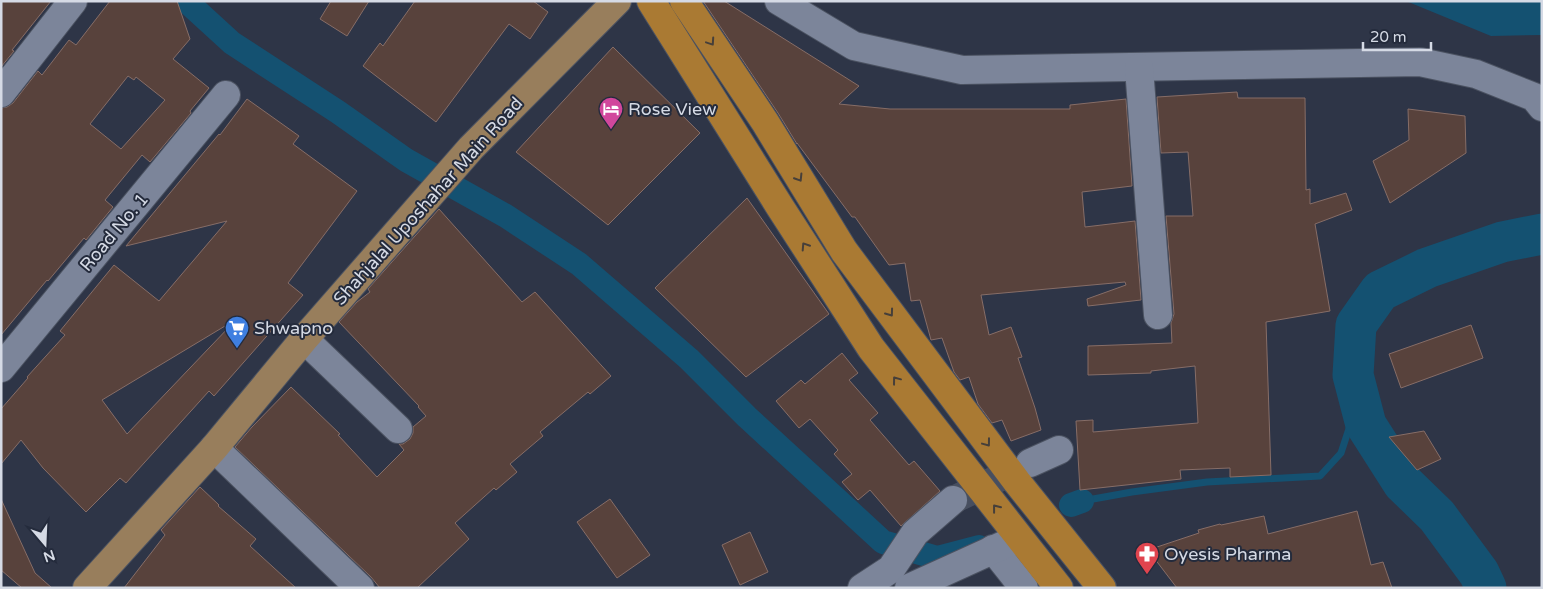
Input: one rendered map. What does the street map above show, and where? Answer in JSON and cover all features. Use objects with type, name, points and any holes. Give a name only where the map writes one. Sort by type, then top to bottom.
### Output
[{"type":"highway","points":[[651,1],[871,348],[1059,588]]},
{"type":"highway","points":[[684,1],[765,122],[844,251],[1017,482],[1102,588]]},
{"type":"main road","name":"Shahjalal Uposhahar Main Road","points":[[87,588],[214,448],[304,339],[471,148],[617,1]]},
{"type":"street","points":[[1,93],[73,1]]},
{"type":"street","points":[[779,1],[854,46],[962,70],[1420,62],[1476,74],[1534,97],[1542,107]]},
{"type":"street","points":[[1139,68],[1158,315]]},
{"type":"street","name":"Road No. 1","points":[[1,368],[226,96]]},
{"type":"street","points":[[304,339],[398,429]]},
{"type":"street","points":[[214,448],[360,588]]},
{"type":"street","points":[[1030,463],[1059,450]]},
{"type":"street","points":[[900,578],[915,533],[953,500]]},
{"type":"street","points":[[862,588],[993,549],[1019,538]]},
{"type":"street","points":[[993,549],[1024,588]]},
{"type":"water","points":[[1406,1],[1542,1],[1542,35],[1491,36]]},
{"type":"building","points":[[1,1],[51,1],[1,67]]},
{"type":"building","points":[[110,1],[177,1],[190,39],[173,59],[209,88],[190,111],[191,113],[150,162],[142,155],[105,200],[113,207],[86,240],[84,238],[47,280],[1,335],[1,108],[13,103],[38,71],[42,75],[69,40],[76,45]],"holes":[[[128,76],[134,80],[136,77],[165,100],[121,149],[90,124]]]},
{"type":"building","points":[[331,1],[369,1],[347,36],[320,19]]},
{"type":"building","points":[[415,1],[533,1],[548,12],[530,39],[509,24],[436,122],[363,66],[380,43],[383,46]]},
{"type":"building","points":[[703,1],[724,1],[859,86],[839,104],[890,109],[1070,109],[1070,105],[1126,99],[1132,186],[1082,192],[1085,227],[1135,221],[1141,300],[1088,306],[1087,299],[1126,285],[1125,282],[981,295],[989,335],[1011,327],[1022,357],[1018,358],[1041,430],[1011,441],[1002,420],[992,423],[978,404],[969,377],[960,380],[954,372],[942,338],[931,340],[920,300],[911,301],[905,263],[889,265],[855,217],[852,217],[797,144]]},
{"type":"building","points":[[613,47],[700,133],[608,225],[516,152]]},
{"type":"building","points":[[1237,92],[1238,98],[1305,98],[1306,190],[1310,189],[1310,204],[1346,193],[1352,210],[1315,224],[1330,311],[1266,322],[1271,475],[1230,477],[1230,468],[1180,470],[1181,479],[1080,490],[1076,421],[1093,420],[1093,432],[1198,423],[1195,366],[1151,371],[1151,373],[1088,375],[1088,346],[1172,343],[1171,323],[1174,314],[1166,216],[1193,216],[1188,152],[1161,153],[1157,97]]},
{"type":"building","points":[[247,99],[299,136],[293,144],[357,191],[288,283],[303,295],[214,396],[209,391],[126,483],[120,478],[86,512],[43,468],[21,440],[1,464],[1,409],[65,335],[60,331],[114,265],[159,301],[227,221],[126,246],[220,135]],"holes":[[[230,323],[231,325],[127,434],[102,400]]]},
{"type":"building","points":[[1408,109],[1465,116],[1466,153],[1390,203],[1373,161],[1409,140]]},
{"type":"building","points":[[747,198],[829,314],[746,377],[655,288]]},
{"type":"building","points":[[439,209],[522,302],[535,292],[611,376],[590,394],[588,392],[540,432],[543,436],[510,464],[517,472],[496,490],[494,488],[455,523],[469,539],[417,588],[380,588],[371,577],[235,447],[291,387],[340,434],[338,435],[377,477],[404,450],[399,444],[403,444],[410,439],[413,427],[426,416],[419,406],[339,322],[357,302],[370,292],[368,289]]},
{"type":"building","points":[[1471,325],[1483,358],[1401,388],[1389,354]]},
{"type":"building","points":[[842,353],[858,373],[849,380],[878,413],[870,420],[909,465],[914,461],[940,491],[901,526],[870,490],[858,500],[842,482],[852,474],[834,454],[838,450],[810,419],[799,428],[776,401],[801,380],[805,384]]},
{"type":"building","points":[[1424,431],[1441,459],[1417,470],[1389,437]]},
{"type":"building","points":[[200,487],[218,506],[256,539],[250,546],[296,588],[124,588],[165,535],[161,530]]},
{"type":"building","points":[[1,499],[35,573],[52,588],[22,588],[1,570]]},
{"type":"building","points":[[610,499],[650,555],[617,578],[577,522]]},
{"type":"building","points":[[1357,511],[1371,565],[1383,562],[1392,588],[1177,588],[1148,550],[1199,533],[1198,530],[1220,524],[1264,516],[1268,534]]},
{"type":"building","points":[[750,532],[768,572],[740,585],[722,545]]},
{"type":"waterway","points":[[186,1],[232,43],[338,112],[406,160],[506,216],[579,264],[689,359],[747,417],[883,542],[937,558],[979,547]]},
{"type":"waterway","points":[[1486,588],[1479,573],[1437,516],[1403,483],[1366,425],[1353,375],[1356,325],[1380,291],[1427,268],[1502,242],[1542,234]]},
{"type":"waterway","points":[[1082,501],[1207,482],[1320,476],[1341,453],[1359,398]]},
{"type":"waterway","points":[[1071,505],[1082,501]]},
{"type":"tunnel","points":[[953,500],[1030,463]]},
{"type":"place","name":"Rose View","points":[[611,130]]},
{"type":"place","name":"Shwapno","points":[[237,349]]},
{"type":"place","name":"Oyesis Pharma","points":[[1147,575]]}]
